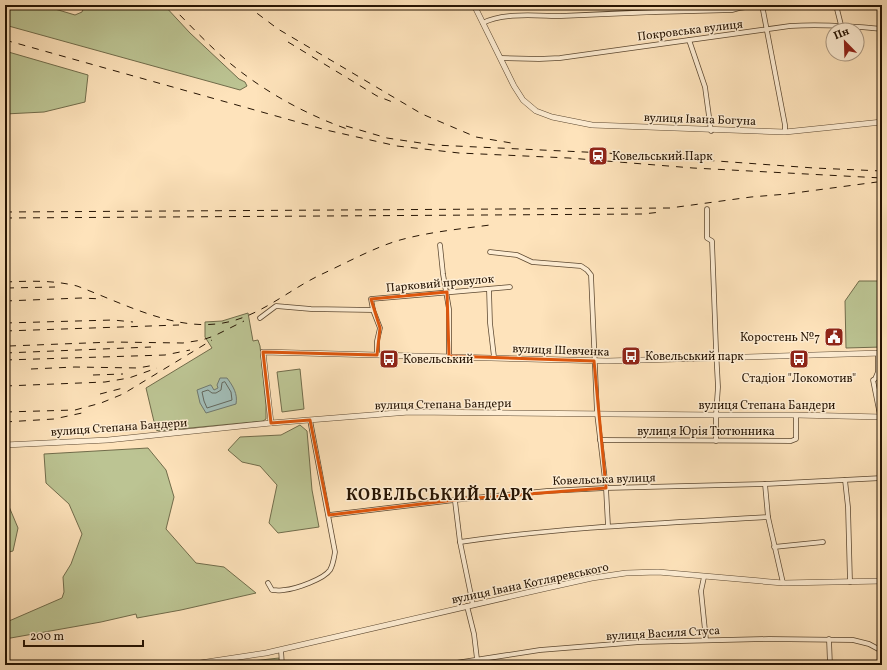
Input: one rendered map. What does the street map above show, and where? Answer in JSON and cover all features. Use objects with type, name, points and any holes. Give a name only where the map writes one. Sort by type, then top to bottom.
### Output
[{"type":"street","points":[[474,5],[501,58]]},
{"type":"street","points":[[483,22],[489,19],[523,16],[732,10],[762,5],[785,125],[785,132]]},
{"type":"street","points":[[836,5],[840,22]]},
{"type":"street","name":"Покровська вулиця","points":[[501,58],[560,58],[767,30],[825,25]]},
{"type":"street","name":"Покровська вулиця","points":[[865,27],[882,29]]},
{"type":"street","points":[[689,40],[705,87],[711,131]]},
{"type":"street","name":"вулиця Івана Богуна","points":[[501,58],[514,86],[523,100],[536,111],[552,117],[592,125],[711,131],[785,132],[882,122]]},
{"type":"street","points":[[707,209],[707,238],[712,241],[717,359],[718,387],[716,441]]},
{"type":"street","points":[[440,244],[449,309],[449,356]]},
{"type":"street","points":[[490,252],[517,255],[532,262],[581,266],[591,275],[597,413],[606,488],[608,526]]},
{"type":"street","name":"Парковий провулок","points":[[373,310],[370,298],[510,287]]},
{"type":"street","points":[[489,289],[490,323],[494,357]]},
{"type":"street","points":[[260,318],[276,306],[311,309],[373,310],[380,328],[377,341],[377,355]]},
{"type":"street","name":"вулиця Шевченка","points":[[271,423],[263,352],[494,357],[594,361],[717,359],[880,353]]},
{"type":"street","points":[[880,353],[878,372],[874,380],[882,425]]},
{"type":"street","name":"вулиця Степана Бандери","points":[[5,445],[108,440],[271,423],[409,412],[881,417]]},
{"type":"street","name":"вулиця Юрія Тютюнника","points":[[600,440],[791,441],[796,439],[796,415]]},
{"type":"street","points":[[268,583],[272,590],[294,588],[322,577],[329,572],[332,566],[335,552],[310,420]]},
{"type":"street","name":"Ковельська вулиця","points":[[329,516],[547,491],[765,484],[882,478]]},
{"type":"street","points":[[845,480],[848,507],[850,582]]},
{"type":"street","points":[[765,484],[768,518],[783,583]]},
{"type":"street","points":[[455,501],[477,659]]},
{"type":"street","points":[[460,542],[500,536],[608,526],[768,518]]},
{"type":"street","points":[[774,547],[823,542]]},
{"type":"street","name":"вулиця Івана Котляревського","points":[[188,665],[281,650],[592,578],[626,573],[658,572],[783,583],[882,581]]},
{"type":"street","points":[[704,576],[701,591],[706,640]]},
{"type":"street","name":"вулиця Василя Стуса","points":[[443,665],[540,650],[640,642],[706,640],[853,640],[869,644],[882,651]]},
{"type":"street","points":[[829,640],[830,665]]},
{"type":"street","points":[[281,650],[282,665]]},
{"type":"highlighted area","points":[[447,292],[449,356],[594,361],[606,488],[463,499],[329,515],[310,420],[271,423],[263,352],[377,355],[380,328],[371,299]]},
{"type":"green space","points":[[5,5],[28,5],[55,9],[75,15],[82,12],[85,5],[164,5],[190,33],[239,79],[245,82],[247,86],[240,90],[5,25]]},
{"type":"green space","points":[[5,51],[88,75],[85,102],[44,112],[5,114]]},
{"type":"green space","points":[[859,281],[882,281],[882,347],[846,348],[845,301]]},
{"type":"green space","points":[[248,313],[253,341],[258,340],[260,346],[266,419],[263,421],[159,431],[156,430],[146,388],[212,348],[205,337],[205,322],[222,321]]},
{"type":"green space","points":[[300,369],[304,409],[282,412],[277,372]]},
{"type":"green space","points":[[300,425],[307,431],[312,490],[319,527],[278,533],[269,523],[277,485],[260,466],[242,462],[228,450],[240,437],[281,435]]},
{"type":"green space","points":[[148,448],[166,470],[174,497],[166,529],[196,563],[224,567],[256,593],[181,610],[137,618],[136,614],[101,622],[5,639],[5,609],[9,621],[62,598],[64,592],[63,577],[71,564],[82,534],[69,504],[46,483],[44,454]]},
{"type":"green space","points":[[5,497],[18,528],[13,551],[5,553]]},
{"type":"green space","points":[[279,658],[280,665],[221,665],[225,664]]},
{"type":"water","points":[[220,378],[227,378],[231,384],[236,393],[236,404],[206,413],[200,403],[197,390],[210,385],[214,390],[218,388],[217,385]]},
{"type":"railway","points":[[170,5],[216,51],[246,76],[296,107],[350,130]]},
{"type":"railway","points":[[246,5],[278,29],[422,114],[476,137],[517,144]]},
{"type":"railway","points":[[5,40],[326,130],[397,146],[459,153],[569,158],[693,168],[882,178]]},
{"type":"railway","points":[[288,42],[377,96],[395,103]]},
{"type":"railway","points":[[346,126],[387,138],[434,145],[606,153],[814,168],[882,171]]},
{"type":"railway","points":[[5,212],[670,208],[877,182]]},
{"type":"railway","points":[[5,218],[643,214],[661,212]]},
{"type":"railway","points":[[5,282],[41,281],[68,284],[77,286],[145,313],[163,318],[181,322],[216,324],[244,317],[257,311],[320,275],[390,243],[433,233],[490,225]]},
{"type":"railway","points":[[7,288],[55,287]]},
{"type":"railway","points":[[5,301],[81,298],[103,299]]},
{"type":"railway","points":[[5,323],[113,320],[133,322]]},
{"type":"railway","points":[[9,346],[113,342],[183,343],[202,340],[214,336],[244,321]]},
{"type":"railway","points":[[5,331],[179,325]]},
{"type":"railway","points":[[5,412],[75,410],[101,403],[123,394],[212,340]]},
{"type":"railway","points":[[5,353],[151,347]]},
{"type":"railway","points":[[5,360],[165,355],[190,350]]},
{"type":"railway","points":[[31,369],[75,367],[138,368],[155,365]]},
{"type":"railway","points":[[5,386],[105,382],[129,378],[157,368]]},
{"type":"railway","points":[[93,375],[123,374]]},
{"type":"railway","points":[[100,394],[127,387]]},
{"type":"railway","points":[[5,422],[54,419],[82,413]]},
{"type":"place","name":"Ковельський Парк","points":[[598,156]]},
{"type":"place","name":"Коростень №7","points":[[834,337]]},
{"type":"place","name":"Ковельський парк","points":[[631,356]]},
{"type":"place","name":"Ковельський","points":[[389,359]]},
{"type":"place","name":"Стадіон \"Локомотив\"","points":[[799,359]]},
{"type":"district","name":"КОВЕЛЬСЬКИЙ ПАРК","points":[[440,494]]}]
